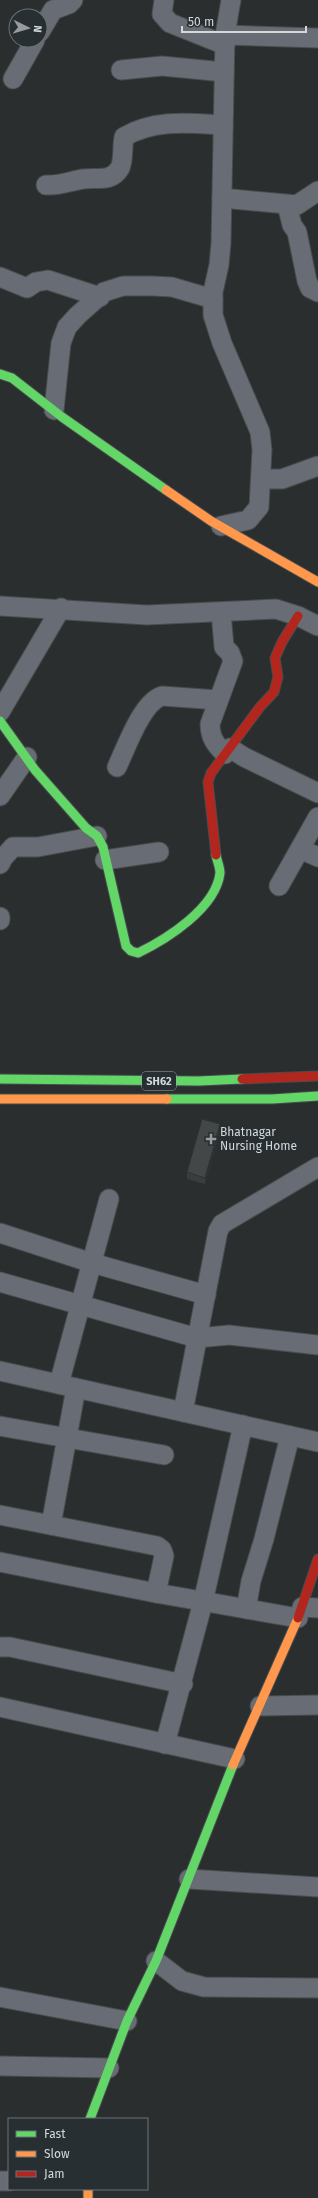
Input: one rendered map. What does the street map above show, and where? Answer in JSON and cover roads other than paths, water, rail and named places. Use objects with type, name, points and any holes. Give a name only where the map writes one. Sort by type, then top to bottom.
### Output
[{"type":"street","points":[[48,18],[53,10],[69,4],[73,0]]},
{"type":"street","points":[[164,0],[162,14],[170,23],[225,40],[318,38]]},
{"type":"street","points":[[221,526],[248,520],[254,516],[259,507],[262,479],[260,432],[222,343],[213,315],[213,299],[219,265],[222,198],[225,40],[231,0]]},
{"type":"street","points":[[13,79],[30,48]]},
{"type":"street","points":[[121,70],[162,66],[224,72]]},
{"type":"street","points":[[46,186],[60,186],[84,179],[102,179],[115,175],[121,166],[124,137],[132,132],[168,122],[223,125]]},
{"type":"street","points":[[222,198],[297,205],[318,191]]},
{"type":"street","points":[[286,205],[292,225],[297,232],[307,281],[310,288],[318,292]]},
{"type":"street","points":[[0,277],[27,288],[36,282],[48,280],[100,297]]},
{"type":"street","points":[[54,410],[61,343],[67,327],[104,292],[122,286],[153,286],[172,288],[213,299]]},
{"type":"street","points":[[0,374],[12,378],[54,410],[221,526],[318,582]]},
{"type":"street","points":[[262,479],[282,479],[318,466]]},
{"type":"street","points":[[0,606],[61,608],[146,615],[276,609],[298,616],[318,626]]},
{"type":"street","points":[[0,712],[61,608]]},
{"type":"street","points":[[221,612],[224,647],[230,653],[233,661],[210,724],[210,731],[213,741],[228,751],[244,757],[318,793]]},
{"type":"street","points":[[0,721],[27,756],[35,770],[86,828],[96,836],[103,848],[126,946],[131,951],[138,953],[146,950],[192,918],[205,904],[215,887],[220,872],[216,857],[208,782],[216,765],[276,688],[278,673],[274,665],[275,656],[298,616]]},
{"type":"street","points":[[117,767],[136,727],[155,698],[162,696],[218,700]]},
{"type":"street","points":[[0,796],[27,756]]},
{"type":"street","points":[[279,886],[318,818]]},
{"type":"street","points":[[0,864],[3,858],[13,847],[38,846],[96,836]]},
{"type":"street","points":[[300,848],[318,857]]},
{"type":"street","points":[[105,860],[159,852]]},
{"type":"street","name":"SH62","points":[[0,1079],[199,1081],[318,1076]]},
{"type":"street","points":[[0,1099],[272,1099],[318,1096]]},
{"type":"street","points":[[183,1412],[218,1231],[222,1224],[318,1167]]},
{"type":"street","points":[[51,1525],[66,1438],[67,1386],[81,1305],[110,1199]]},
{"type":"street","points":[[0,1233],[92,1263],[206,1295]]},
{"type":"street","points":[[0,1282],[197,1338],[229,1335],[318,1345]]},
{"type":"street","points":[[0,1371],[318,1442]]},
{"type":"street","points":[[165,1744],[183,1684],[243,1425]]},
{"type":"street","points":[[0,1426],[164,1455]]},
{"type":"street","points":[[246,1609],[251,1581],[264,1539],[290,1436]]},
{"type":"street","points":[[0,1515],[156,1546],[162,1550],[164,1556],[156,1594]]},
{"type":"street","points":[[90,2118],[126,2022],[156,1961],[235,1759],[306,1611],[318,1559]]},
{"type":"street","points":[[0,1562],[156,1594],[246,1609],[306,1611]]},
{"type":"street","points":[[0,1647],[10,1647],[183,1684]]},
{"type":"street","points":[[260,1706],[318,1705]]},
{"type":"street","points":[[0,1707],[235,1759]]},
{"type":"street","points":[[189,1879],[318,1887]]},
{"type":"street","points":[[156,1961],[182,1981],[204,1987],[318,1988]]},
{"type":"street","points":[[0,1996],[126,2022]]},
{"type":"street","points":[[0,2066],[109,2068]]},
{"type":"place","name":"Bhatnagar Nursing Home","points":[[211,1139]]}]
